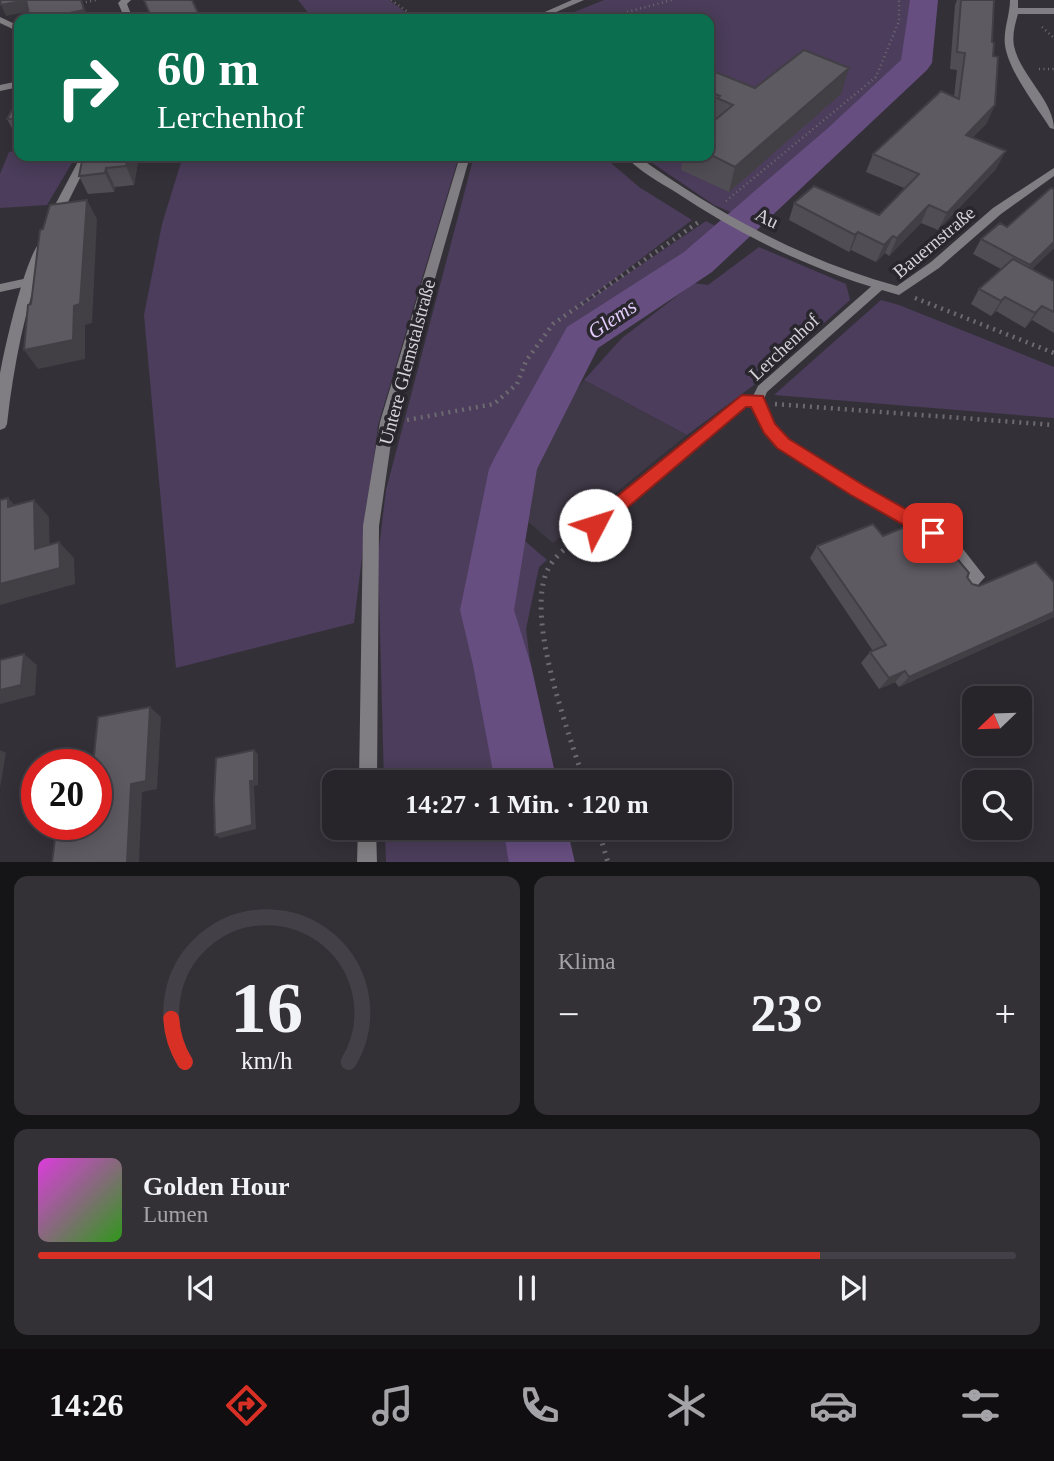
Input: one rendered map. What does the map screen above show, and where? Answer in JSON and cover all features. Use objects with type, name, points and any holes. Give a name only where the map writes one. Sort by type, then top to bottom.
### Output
[{"type":"street","points":[[127,0],[122,3],[127,14]]},
{"type":"street","points":[[545,14],[580,0]]},
{"type":"street","points":[[1054,11],[1015,5],[1009,48],[1054,126]]},
{"type":"street","points":[[0,424],[6,368],[28,282],[48,231],[83,161]]},
{"type":"street","name":"Untere Glemstalstraße","points":[[368,770],[371,526],[387,422],[465,161]]},
{"type":"street","name":"Au","points":[[637,161],[716,214],[755,234],[828,268],[878,287],[899,291]]},
{"type":"street","name":"Bauernstraße","points":[[899,291],[935,265],[997,211],[1054,171]]},
{"type":"street","points":[[367,862],[368,840]]},
{"type":"lane","points":[[0,288],[28,282]]},
{"type":"lane","name":"Lerchenhof","points":[[878,287],[762,389],[757,401],[760,413],[783,443],[954,548],[978,577],[966,588]]},
{"type":"lane","points":[[595,525],[742,401],[757,401]]},
{"type":"path","points":[[75,4],[96,0]]},
{"type":"path","points":[[391,0],[411,14]]},
{"type":"path","points":[[620,14],[672,0]]},
{"type":"path","points":[[387,422],[494,404],[517,384],[526,361],[553,324],[716,214],[876,77],[899,21],[899,0]]},
{"type":"path","points":[[257,161],[271,161]]},
{"type":"path","name":"Bauernstraße","points":[[899,291],[1054,354]]},
{"type":"path","points":[[757,401],[1054,425]]},
{"type":"path","points":[[581,770],[542,631],[540,599],[547,571],[562,552],[595,525]]},
{"type":"path","points":[[601,840],[608,862]]},
{"type":"shaded area","points":[[298,0],[389,0],[408,14],[309,14]]},
{"type":"shaded area","points":[[604,0],[932,0],[916,75],[761,225],[714,205],[649,161],[714,161],[714,14],[569,14]]},
{"type":"shaded area","points":[[14,151],[14,161],[73,161],[47,205],[0,208],[0,174],[9,152]]},
{"type":"shaded area","points":[[181,161],[457,161],[378,425],[354,623],[176,668],[144,315],[162,224]]},
{"type":"shaded area","points":[[473,161],[609,161],[639,187],[692,220],[571,312],[706,221],[731,234],[698,262],[582,338],[517,461],[503,522],[547,560],[539,567],[526,629],[538,725],[549,770],[384,770],[378,556],[386,490]]},
{"type":"shaded area","points":[[759,247],[846,284],[850,300],[758,382],[687,435],[584,380],[622,338],[694,283],[708,285]]},
{"type":"shaded area","points":[[881,300],[1054,367],[1054,418],[774,395]]},
{"type":"shaded area","points":[[584,380],[687,435],[553,543],[519,514],[548,431]]},
{"type":"shaded area","points":[[385,840],[566,840],[571,862],[386,862]]},
{"type":"building","points":[[0,0],[26,0],[1,5]]},
{"type":"building","points":[[26,0],[81,0],[84,10],[65,14],[29,14]]},
{"type":"building","points":[[144,0],[192,0],[199,14],[150,14]]},
{"type":"building","points":[[961,0],[994,0],[992,42],[993,56],[998,57],[995,105],[966,135],[1006,151],[947,213],[929,205],[897,238],[893,236],[884,245],[858,232],[855,235],[794,203],[814,186],[879,215],[919,174],[873,154],[941,91],[959,99],[965,53],[957,52]]},
{"type":"building","points":[[804,50],[849,68],[735,167],[714,156],[714,121],[733,105],[717,98],[720,96],[714,93],[714,71],[755,88]]},
{"type":"building","points":[[14,106],[14,119],[7,119]]},
{"type":"building","points":[[82,161],[127,161],[126,166],[106,168],[105,173],[79,176]]},
{"type":"building","points":[[1051,188],[1054,189],[1054,242],[1030,265],[981,239],[1000,223],[1007,227]]},
{"type":"building","points":[[87,200],[80,304],[74,306],[73,340],[24,350],[40,230],[43,229],[50,205]]},
{"type":"building","points":[[1013,259],[1054,281],[1054,312],[1042,306],[1035,313],[1005,297],[1001,301],[979,289]]},
{"type":"building","points":[[8,498],[8,507],[34,500],[35,549],[59,542],[60,568],[0,584],[0,500]]},
{"type":"building","points":[[924,519],[969,573],[967,577],[972,584],[979,586],[1036,562],[1054,582],[1054,612],[909,677],[905,671],[889,678],[870,652],[886,645],[817,546],[873,524],[883,536]]},
{"type":"building","points":[[24,654],[21,685],[0,690],[0,660]]},
{"type":"building","points":[[150,707],[146,781],[131,784],[127,862],[52,862],[55,840],[112,840],[112,749],[95,749],[98,717]]},
{"type":"building","points":[[254,750],[254,781],[250,781],[252,825],[215,835],[216,758]]},
{"type":"waterway","name":"Glems","points":[[524,770],[502,665],[487,610],[513,469],[582,338],[698,262],[916,63],[924,0]]},
{"type":"waterway","name":"Glems","points":[[537,840],[542,862]]},
{"type":"route","points":[[595,525],[742,401],[757,401],[760,413],[769,428],[783,443],[905,519],[933,533]]}]
